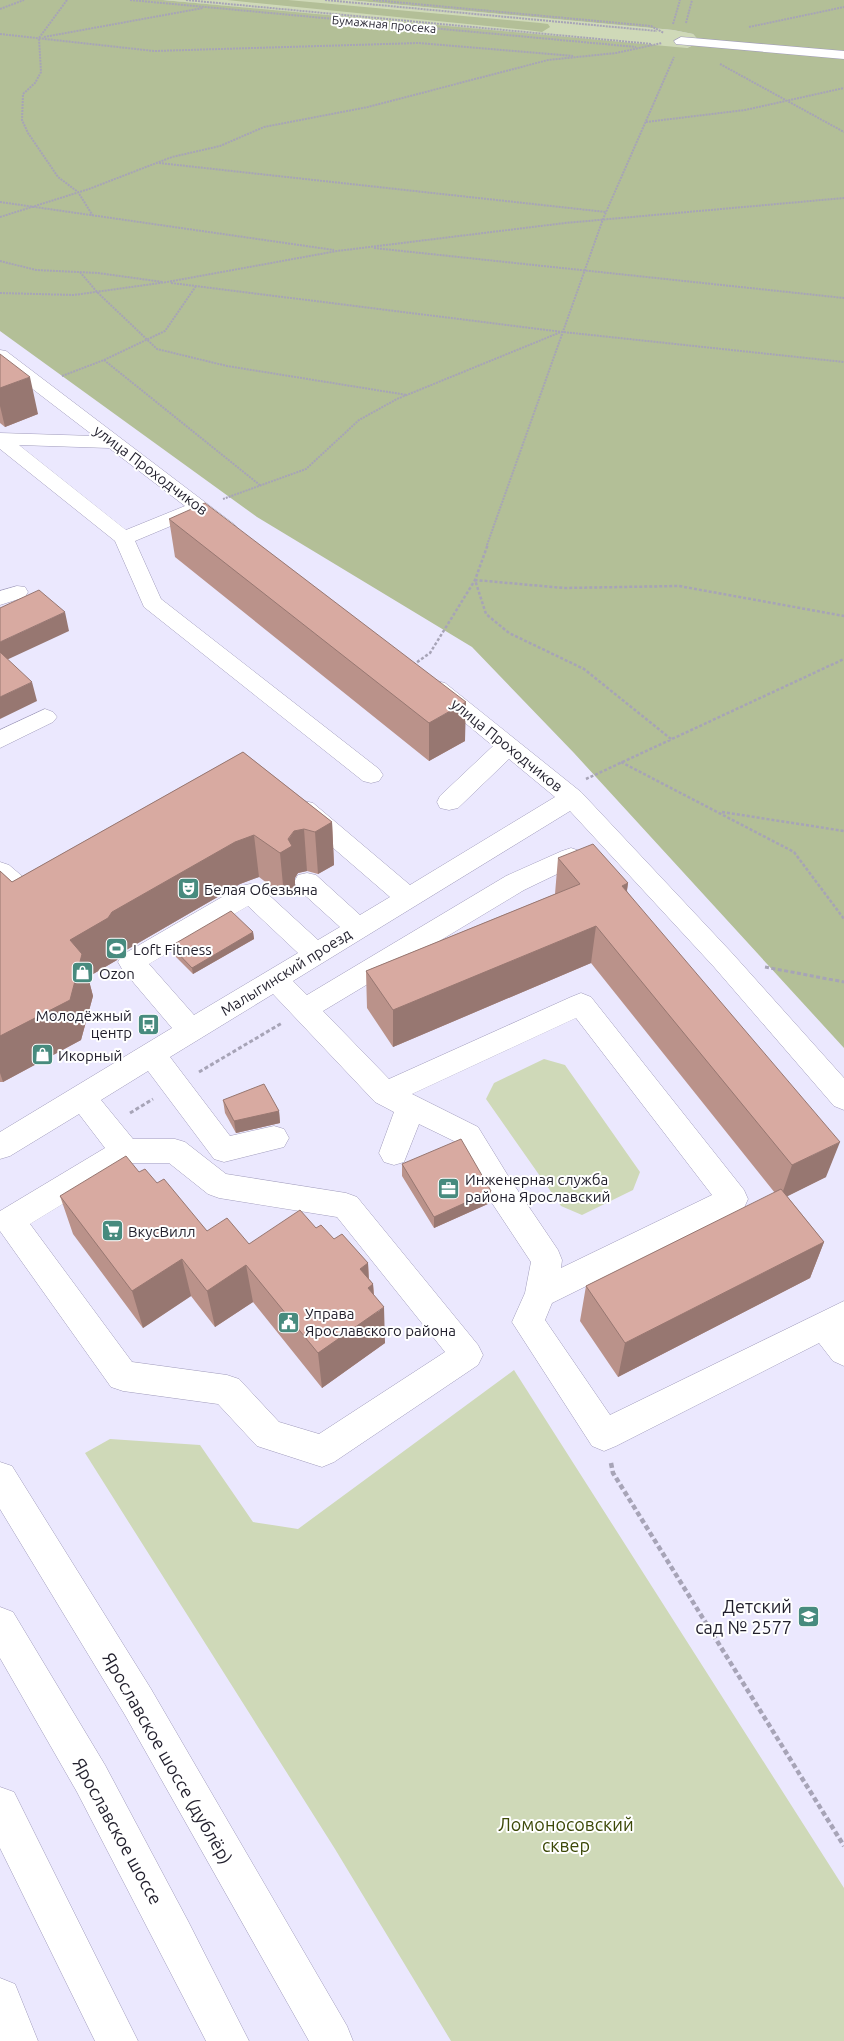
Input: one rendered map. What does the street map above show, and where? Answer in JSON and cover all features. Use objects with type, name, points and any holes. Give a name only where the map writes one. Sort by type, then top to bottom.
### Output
[{"type":"street","points":[[678,39],[844,55]]},
{"type":"street","name":"улица Проходчиков","points":[[0,356],[246,543]]},
{"type":"street","points":[[0,440],[114,442]]},
{"type":"street","points":[[0,440],[124,538],[152,602],[371,775]]},
{"type":"street","points":[[124,538],[199,507]]},
{"type":"street","name":"улица Проходчиков","points":[[410,667],[509,745],[567,794],[723,960],[844,1098]]},
{"type":"street","points":[[0,740],[45,717]]},
{"type":"street","points":[[449,802],[509,745]]},
{"type":"street","name":"Малыгинский проезд","points":[[0,1147],[83,1098],[358,928],[567,794]]},
{"type":"street","points":[[289,797],[407,897]]},
{"type":"street","points":[[305,1010],[516,883],[572,857]]},
{"type":"street","points":[[0,870],[27,895],[61,875]]},
{"type":"street","points":[[307,882],[358,928]]},
{"type":"street","points":[[191,1031],[131,962],[250,893],[316,954]]},
{"type":"street","points":[[275,979],[398,1100],[468,1135],[499,1188],[547,1260],[541,1293],[528,1322],[604,1435],[834,1320],[844,1351]]},
{"type":"street","points":[[398,1100],[581,1004],[734,1199],[541,1293]]},
{"type":"street","points":[[152,1055],[224,1150],[274,1138]]},
{"type":"street","points":[[83,1098],[126,1151]]},
{"type":"street","points":[[394,1153],[398,1100]]},
{"type":"street","points":[[126,1151],[175,1151],[219,1184],[346,1206],[467,1355],[322,1451],[269,1435],[227,1390],[123,1376],[10,1221],[126,1151]]},
{"type":"street","name":"Ярославское шоссе (дублёр)","points":[[0,1478],[138,1702],[332,2041]]},
{"type":"street","name":"Ярославское шоссе","points":[[0,1625],[30,1672],[136,1860],[228,2041]]},
{"type":"street","points":[[0,1806],[117,2041]]},
{"type":"street","points":[[0,1999],[17,2041]]},
{"type":"path","points":[[0,9],[24,0]]},
{"type":"path","points":[[66,0],[39,38],[41,72],[35,83],[23,94],[22,120],[39,151],[58,177],[78,192],[93,216]]},
{"type":"path","name":"Бумажная просека","points":[[130,0],[639,48],[581,57]]},
{"type":"path","name":"Бумажная просека","points":[[186,0],[655,44]]},
{"type":"path","name":"Бумажная просека","points":[[325,0],[658,31]]},
{"type":"path","name":"Бумажная просека","points":[[373,0],[651,26],[678,39],[789,103],[844,132]]},
{"type":"path","points":[[410,667],[430,653],[475,580],[603,219],[678,39],[673,24],[680,0]]},
{"type":"path","points":[[39,38],[207,7]]},
{"type":"path","points":[[748,27],[844,7]]},
{"type":"path","points":[[0,34],[154,51],[419,43],[581,57]]},
{"type":"path","points":[[0,217],[78,192],[158,162],[220,146],[264,127],[368,107],[548,60],[581,57]]},
{"type":"path","points":[[645,122],[710,116],[789,103],[844,88]]},
{"type":"path","points":[[158,162],[606,212]]},
{"type":"path","points":[[0,293],[74,296],[368,247],[603,219],[844,198]]},
{"type":"path","points":[[0,202],[337,251]]},
{"type":"path","points":[[368,247],[844,298]]},
{"type":"path","points":[[0,261],[36,270],[80,272],[563,332],[844,362]]},
{"type":"path","points":[[80,272],[97,292],[157,349],[227,366],[408,395]]},
{"type":"path","points":[[39,385],[104,360],[165,331],[196,286]]},
{"type":"path","points":[[199,507],[306,469],[359,420],[408,395],[563,332]]},
{"type":"path","points":[[104,360],[262,486]]},
{"type":"path","points":[[475,580],[564,588],[679,586],[844,616]]},
{"type":"path","points":[[475,580],[486,614],[509,633],[584,669],[671,739]]},
{"type":"path","points":[[567,794],[621,762],[844,660]]},
{"type":"path","points":[[621,762],[794,852],[844,919]]},
{"type":"path","points":[[719,812],[844,831]]},
{"type":"path","points":[[723,960],[844,982]]},
{"type":"path","points":[[106,1127],[305,1010]]},
{"type":"path","points":[[604,1435],[613,1473],[844,1846]]},
{"type":"green space","points":[[0,0],[163,0],[687,48],[700,42],[693,34],[673,30],[348,0],[844,0],[844,1048],[574,753],[472,647],[257,517],[0,331]]},
{"type":"green space","points":[[163,0],[348,0],[673,30],[693,34],[700,42],[687,48],[665,48]]},
{"type":"green space","points":[[227,0],[288,0],[540,23],[548,24],[550,27],[542,32]]},
{"type":"green space","points":[[544,1059],[565,1065],[640,1172],[633,1190],[582,1215],[561,1206],[486,1099],[494,1083]]},
{"type":"green space","name":"Ломоносовский сквер","points":[[514,1370],[844,1888],[844,2041],[451,2041],[335,1849],[85,1453],[110,1439],[200,1445],[253,1522],[298,1529]]},
{"type":"building","points":[[0,354],[30,377],[0,388]]},
{"type":"building","points":[[205,503],[466,702],[429,723],[169,519]]},
{"type":"building","points":[[39,590],[65,612],[0,642],[0,608]]},
{"type":"building","points":[[0,652],[32,682],[0,697]]},
{"type":"building","points":[[243,752],[332,822],[315,832],[304,829],[294,831],[288,839],[292,846],[280,853],[254,835],[235,842],[112,912],[108,918],[70,940],[82,954],[70,1000],[0,1036],[0,871],[12,882]]},
{"type":"building","points":[[593,844],[628,883],[622,886],[840,1142],[792,1165],[596,926],[393,1010],[366,971],[580,884],[558,858]]},
{"type":"building","points":[[231,911],[253,932],[192,968],[171,946]]},
{"type":"building","points":[[264,1084],[279,1111],[234,1121],[223,1100]]},
{"type":"building","name":"Инженерная служба района Ярославский","points":[[461,1139],[491,1191],[434,1217],[402,1164]]},
{"type":"building","points":[[126,1156],[139,1172],[145,1169],[157,1183],[164,1179],[207,1231],[227,1218],[249,1244],[300,1210],[316,1228],[321,1225],[334,1239],[342,1234],[368,1263],[360,1269],[373,1284],[368,1288],[384,1307],[318,1353],[246,1265],[207,1291],[182,1259],[132,1291],[60,1196]]},
{"type":"building","points":[[781,1189],[824,1242],[625,1343],[586,1286]]},
{"type":"place","name":"Белая Обезьяна","points":[[188,889]]},
{"type":"place","name":"Loft Fitness","points":[[117,949]]},
{"type":"place","name":"Ozon","points":[[83,973]]},
{"type":"place","name":"Молодёжный центр","points":[[148,1024]]},
{"type":"place","name":"Икорный","points":[[42,1055]]},
{"type":"place","name":"Инженерная служба района Ярославский","points":[[449,1188]]},
{"type":"place","name":"ВкусВилл","points":[[112,1231]]},
{"type":"place","name":"Управа Ярославского района","points":[[289,1322]]},
{"type":"place","name":"Детский сад № 2577","points":[[808,1616]]}]
